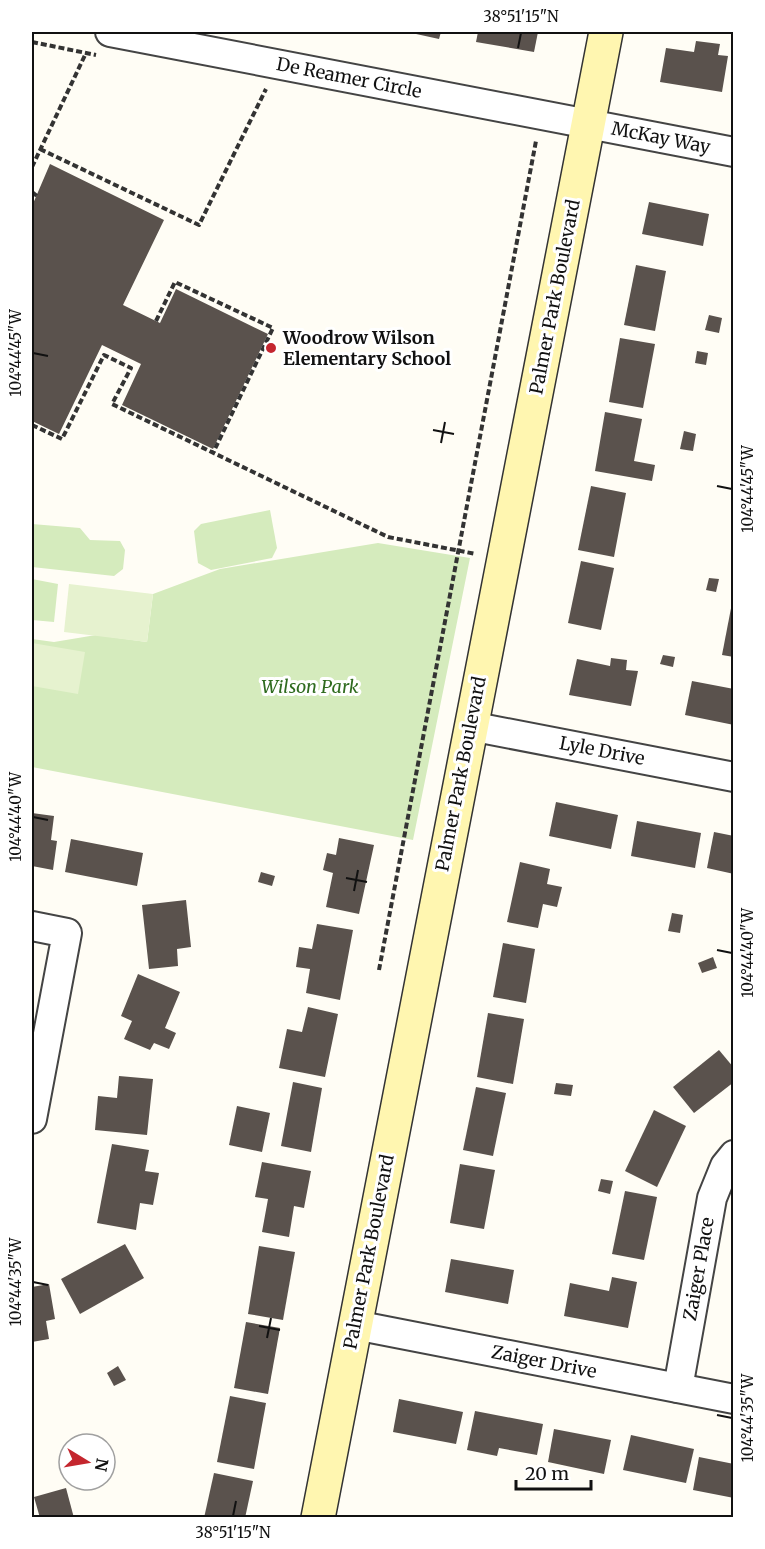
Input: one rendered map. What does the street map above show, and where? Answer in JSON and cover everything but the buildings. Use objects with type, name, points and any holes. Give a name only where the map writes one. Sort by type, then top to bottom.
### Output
[{"type":"main road","name":"Palmer Park Boulevard","points":[[318,1518],[606,32]]},
{"type":"street","name":"De Reamer Circle","points":[[110,32],[588,124]]},
{"type":"street","name":"McKay Way","points":[[588,124],[734,153]]},
{"type":"street","name":"Lyle Drive","points":[[470,726],[734,777]]},
{"type":"street","points":[[32,926],[67,933],[32,1118]]},
{"type":"street","name":"Zaiger Place","points":[[678,1388],[712,1198],[724,1166],[734,1155]]},
{"type":"street","name":"Zaiger Drive","points":[[355,1324],[734,1399]]},
{"type":"path","points":[[32,167],[86,53]]},
{"type":"path","points":[[40,149],[199,225],[266,88]]},
{"type":"path","points":[[379,970],[538,142]]},
{"type":"path","points":[[32,192],[37,196]]},
{"type":"path","points":[[156,321],[175,282],[273,328],[213,453]]},
{"type":"path","points":[[32,425],[62,439],[104,355],[131,368],[112,404],[388,537],[503,559]]},
{"type":"green space","points":[[270,510],[277,548],[272,558],[211,570],[198,563],[194,531],[201,524]]},
{"type":"green space","points":[[32,524],[80,528],[90,540],[120,541],[125,550],[123,569],[114,576],[32,567]]},
{"type":"green space","name":"Wilson Park","points":[[378,543],[470,558],[413,840],[32,767],[32,639],[54,642],[96,635],[147,642],[153,594],[220,569]]},
{"type":"green space","points":[[32,579],[58,584],[54,622],[32,620]]},
{"type":"green space","points":[[69,584],[153,594],[147,642],[64,632]]},
{"type":"green space","points":[[32,643],[85,652],[78,694],[32,686]]},
{"type":"place","name":"Woodrow Wilson Elementary School","points":[[271,348]]}]
